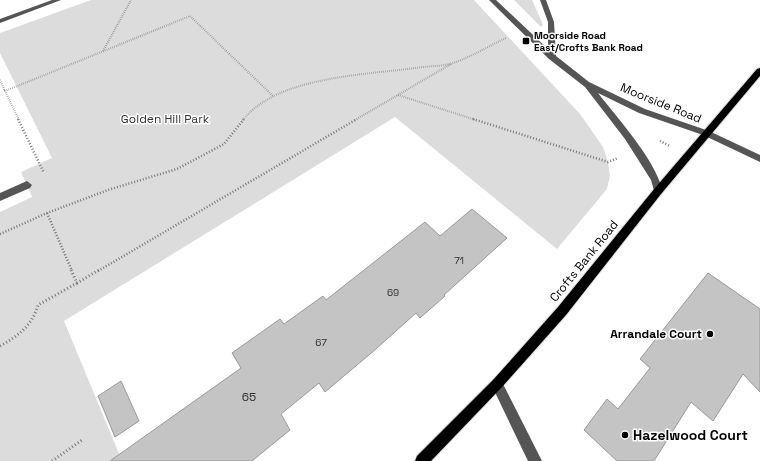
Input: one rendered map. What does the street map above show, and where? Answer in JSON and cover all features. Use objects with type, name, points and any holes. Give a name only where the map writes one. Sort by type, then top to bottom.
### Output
[{"type":"main road","name":"Crofts Bank Road","points":[[422,461],[497,384],[562,311],[658,191],[760,71]]},
{"type":"street","name":"Moorside Road","points":[[492,0],[552,57],[586,84],[642,111],[706,133],[760,159]]},
{"type":"street","points":[[543,0],[551,22],[552,57]]},
{"type":"street","points":[[0,20],[55,1]]},
{"type":"street","name":"Moorside Road","points":[[586,84],[628,137],[655,179],[658,191]]},
{"type":"street","points":[[0,197],[27,185]]},
{"type":"street","points":[[497,384],[535,461]]},
{"type":"path","points":[[103,51],[131,0]]},
{"type":"path","points":[[5,91],[190,16],[273,96]]},
{"type":"path","points":[[0,346],[18,336],[29,327],[36,316],[38,305],[453,63],[523,31]]},
{"type":"path","points":[[0,234],[108,190],[176,169],[224,144],[248,112],[273,96],[328,78],[384,73],[453,63]]},
{"type":"path","points":[[0,80],[45,175],[27,185]]},
{"type":"path","points":[[398,95],[608,162],[637,152]]},
{"type":"path","points":[[46,214],[78,283]]},
{"type":"path","points":[[52,461],[82,440]]},
{"type":"green space","name":"Golden Hill Park","points":[[91,0],[474,0],[580,114],[603,147],[608,162],[610,176],[607,189],[557,249],[395,117],[64,321],[122,461],[0,461],[0,212],[32,197],[21,172],[52,158],[0,53],[0,33]]},
{"type":"green space","points":[[514,0],[532,0],[543,25],[541,27]]},
{"type":"building","points":[[472,209],[507,238],[420,318],[416,313],[325,392],[319,383],[281,414],[290,430],[252,461],[110,461],[241,368],[232,353],[280,319],[284,324],[323,296],[326,300],[425,222],[440,236]]},
{"type":"building","name":"Arrandale Court","points":[[708,273],[760,309],[760,392],[743,374],[713,421],[691,402],[654,461],[617,461],[584,430],[607,399],[618,409],[650,368],[640,359]]},
{"type":"building","points":[[121,381],[139,421],[115,437],[98,396]]},
{"type":"place","name":"Moorside Road East/Crofts Bank Road","points":[[526,41]]},
{"type":"place","name":"Arrandale Court","points":[[710,334]]},
{"type":"place","name":"Hazelwood Court","points":[[625,435]]}]
